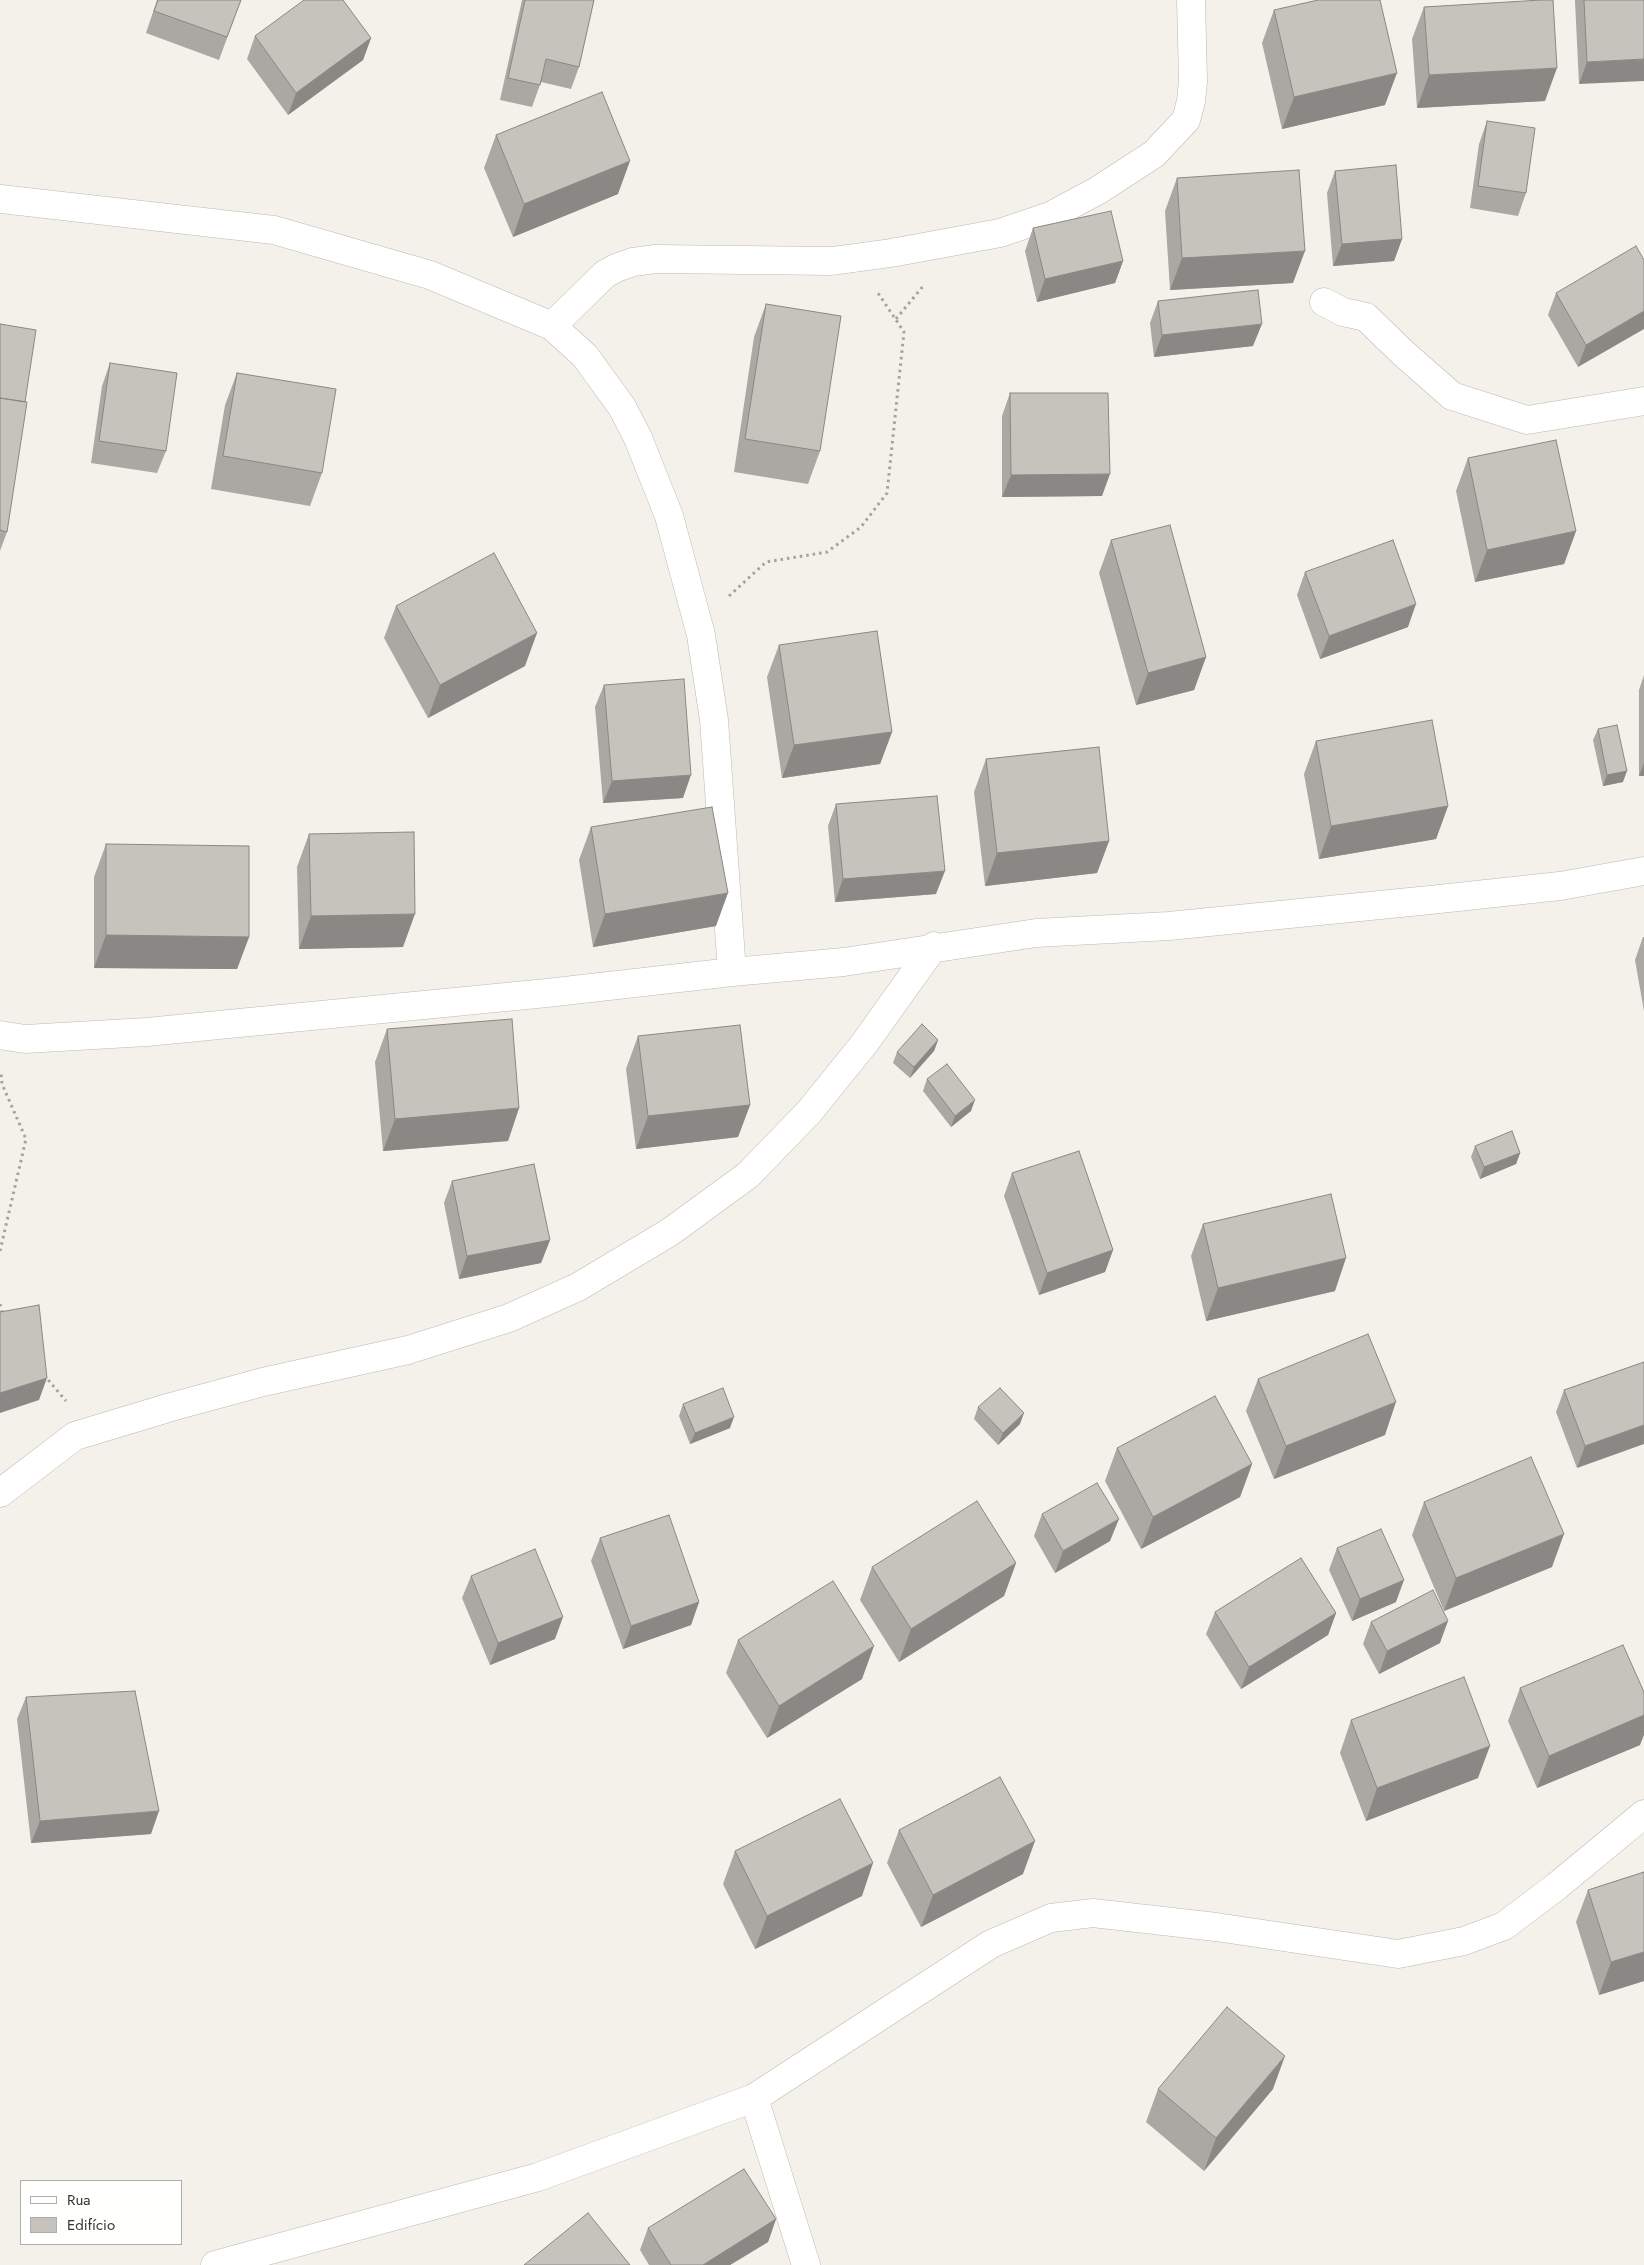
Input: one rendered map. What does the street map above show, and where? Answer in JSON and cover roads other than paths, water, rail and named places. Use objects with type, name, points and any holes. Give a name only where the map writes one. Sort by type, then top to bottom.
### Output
[{"type":"street","points":[[552,326],[605,274],[633,262],[656,259],[832,261],[891,253],[1008,230],[1050,216],[1097,190],[1154,154],[1186,120],[1190,111],[1193,81],[1190,0]]},
{"type":"street","points":[[0,199],[274,230],[430,275],[552,326],[585,356],[622,407],[638,438],[669,516],[701,635],[714,720],[732,972]]},
{"type":"street","points":[[1324,302],[1343,312],[1366,317],[1452,396],[1527,420],[1644,401]]},
{"type":"street","points":[[0,1035],[25,1039],[147,1032],[547,993],[732,972],[844,962],[934,946],[1036,932],[1169,926],[1551,887],[1644,871]]},
{"type":"street","points":[[0,1493],[75,1436],[172,1406],[263,1382],[408,1350],[509,1318],[578,1287],[670,1232],[748,1175],[815,1105],[864,1044],[934,946]]},
{"type":"street","points":[[215,2265],[538,2178],[754,2098],[991,1944],[1051,1918],[1093,1913],[1216,1927],[1398,1954],[1464,1941],[1504,1926],[1557,1886],[1644,1814]]},
{"type":"street","points":[[754,2098],[806,2265]]}]
